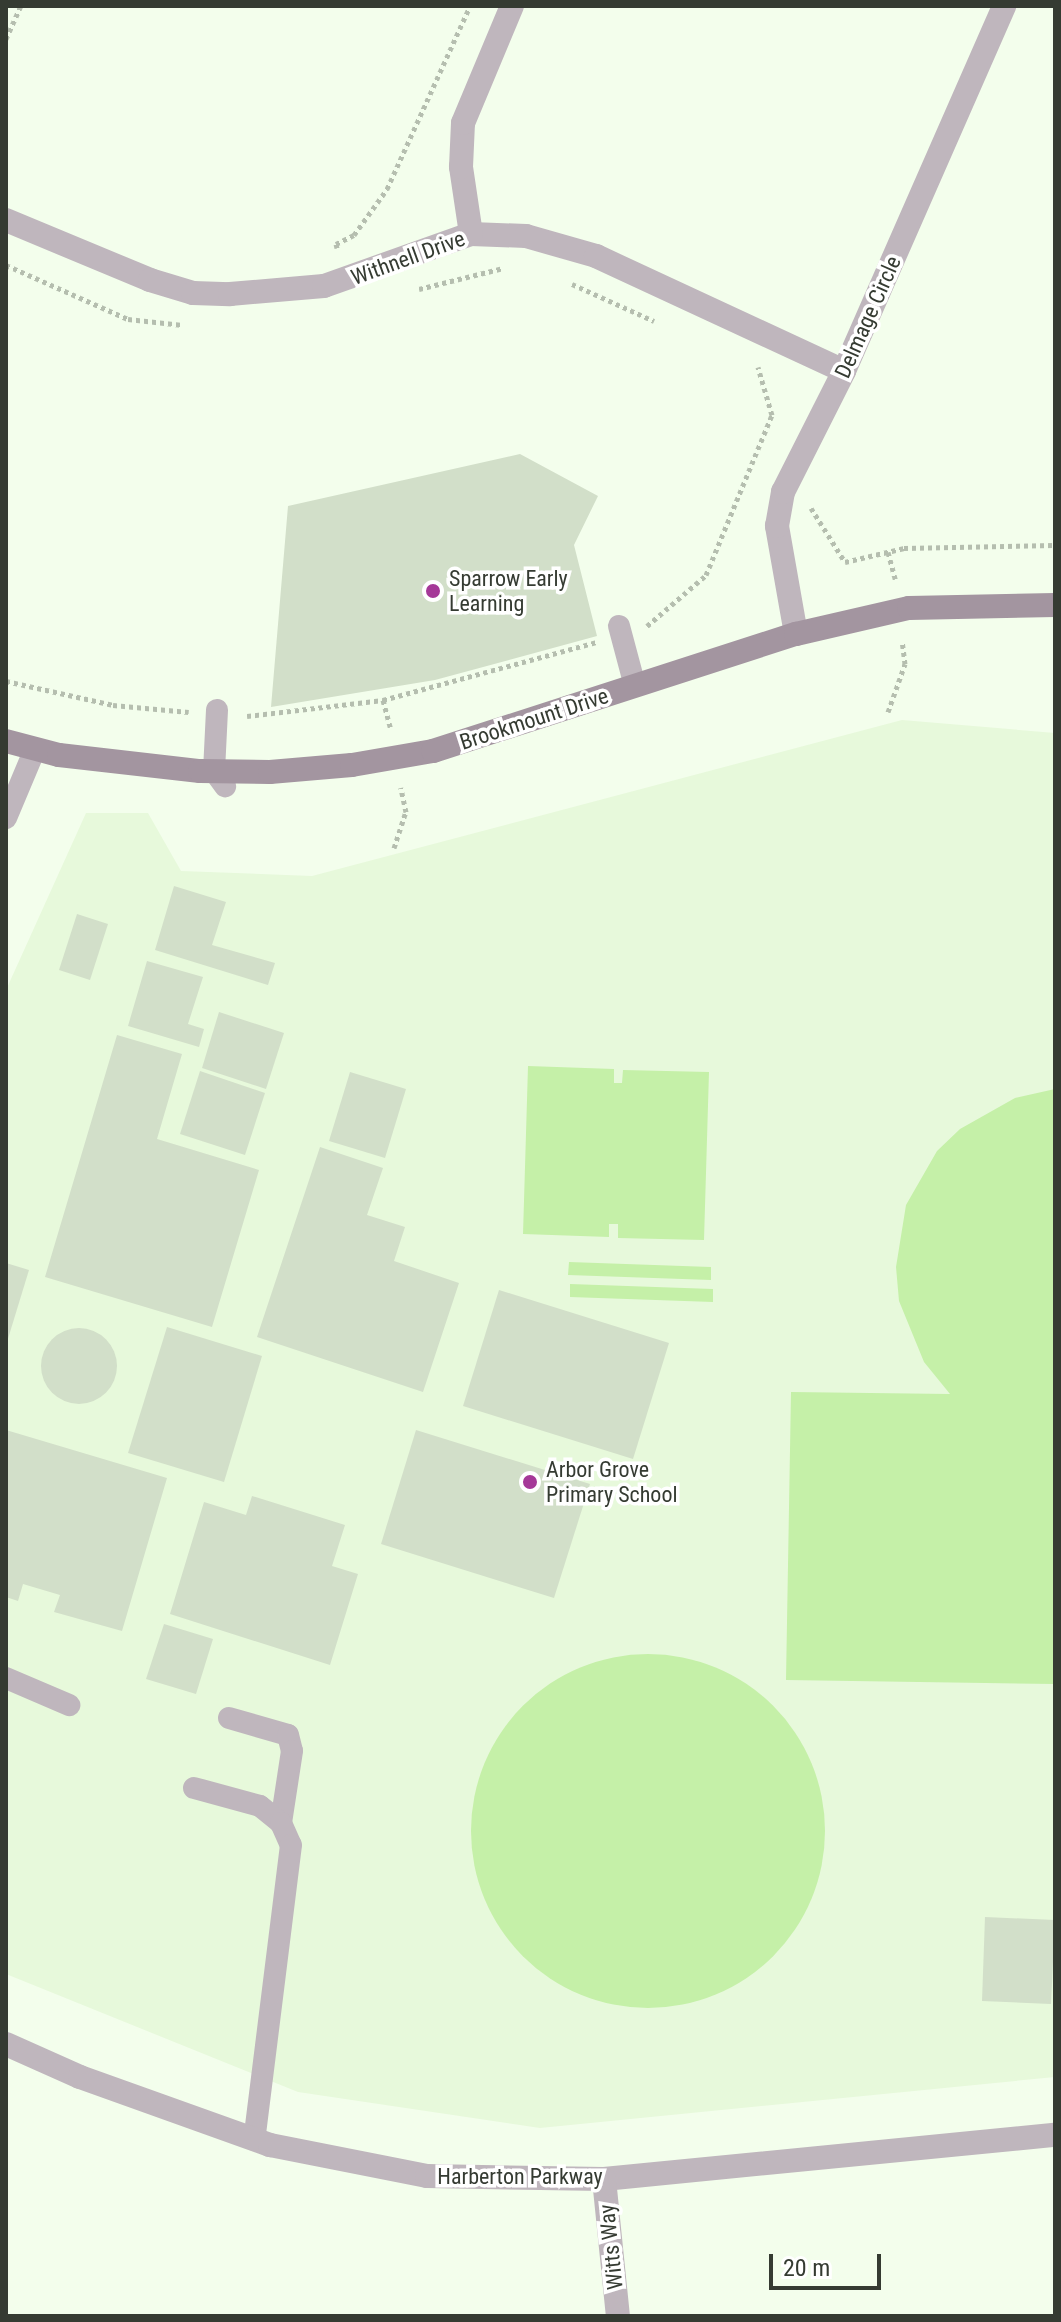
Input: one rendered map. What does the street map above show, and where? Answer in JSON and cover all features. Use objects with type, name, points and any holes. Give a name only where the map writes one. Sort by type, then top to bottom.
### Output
[{"type":"street","points":[[471,234],[461,167],[463,123],[512,6]]},
{"type":"street","name":"Delmage Circle","points":[[796,634],[777,526],[783,492],[844,371],[1004,6]]},
{"type":"street","name":"Withnell Drive","points":[[6,220],[193,293],[280,292],[346,280],[429,245],[471,234],[526,236],[573,248],[844,371]]},
{"type":"street","name":"Brookmount Drive","points":[[6,741],[120,764],[220,778],[352,765],[433,751],[796,634],[909,608],[1055,605]]},
{"type":"street","name":"Harberton Parkway","points":[[6,2044],[80,2077],[254,2140],[427,2176],[604,2179],[1055,2135]]},
{"type":"street","name":"Witts Way","points":[[604,2179],[618,2316]]},
{"type":"lane","points":[[620,630],[635,686]]},
{"type":"lane","points":[[217,712],[220,778]]},
{"type":"lane","points":[[6,818],[35,749]]},
{"type":"lane","points":[[6,1678],[69,1705]]},
{"type":"lane","points":[[229,1718],[288,1735],[292,1751],[281,1823]]},
{"type":"lane","points":[[194,1788],[260,1806],[281,1823],[291,1845],[254,2140]]},
{"type":"path","points":[[6,39],[21,6]]},
{"type":"path","points":[[346,280],[336,244],[354,235],[387,189],[470,6]]},
{"type":"path","points":[[411,291],[510,267]]},
{"type":"path","points":[[566,282],[663,325]]},
{"type":"path","points":[[6,681],[113,705],[217,712],[242,717],[383,700],[620,630],[655,623],[706,575],[772,415],[759,368],[745,362]]},
{"type":"path","points":[[744,482],[807,502],[845,562],[904,548],[1055,545]]},
{"type":"shaded area","name":"Arbor Grove Primary School","points":[[902,720],[1055,733],[1055,2077],[540,2128],[298,2092],[6,1974],[6,990],[86,813],[148,813],[181,871],[312,876]]},
{"type":"green space","points":[[528,1066],[614,1069],[614,1083],[622,1083],[623,1070],[709,1072],[704,1240],[618,1238],[618,1224],[609,1224],[609,1237],[523,1234]]},
{"type":"green space","points":[[1055,1089],[1055,1684],[786,1680],[791,1392],[950,1394],[924,1362],[899,1301],[896,1267],[906,1205],[937,1151],[960,1129],[1015,1098]]},
{"type":"green space","points":[[569,1262],[711,1267],[711,1280],[568,1275]]},
{"type":"green space","points":[[570,1284],[713,1289],[713,1302],[570,1297]]},
{"type":"green space","points":[[648,1654],[683,1657],[716,1667],[746,1684],[773,1706],[795,1733],[812,1763],[822,1796],[825,1831],[822,1866],[812,1899],[795,1929],[773,1956],[746,1978],[716,1995],[683,2005],[648,2008],[613,2005],[580,1995],[550,1978],[523,1956],[501,1929],[484,1899],[474,1866],[471,1831],[474,1796],[484,1763],[501,1733],[523,1706],[550,1684],[580,1667],[613,1657]]},
{"type":"building","name":"Sparrow Early Learning","points":[[520,454],[598,496],[574,545],[597,636],[435,680],[271,707],[288,506]]},
{"type":"building","points":[[174,886],[226,902],[212,945],[275,963],[268,985],[155,950]]},
{"type":"building","points":[[77,914],[108,924],[90,980],[59,970]]},
{"type":"building","points":[[147,961],[203,977],[188,1024],[204,1029],[199,1047],[128,1026]]},
{"type":"building","points":[[219,1012],[284,1033],[266,1089],[202,1068]]},
{"type":"building","points":[[117,1035],[182,1054],[157,1139],[259,1170],[212,1327],[45,1277]]},
{"type":"building","points":[[200,1071],[265,1093],[245,1155],[180,1134]]},
{"type":"building","points":[[350,1072],[406,1089],[385,1158],[329,1141]]},
{"type":"building","points":[[320,1147],[383,1168],[367,1215],[405,1227],[394,1261],[459,1283],[423,1392],[257,1337]]},
{"type":"building","points":[[6,1263],[29,1270],[7,1342],[6,1342]]},
{"type":"building","points":[[499,1290],[669,1343],[633,1459],[463,1406]]},
{"type":"building","points":[[167,1327],[262,1356],[224,1482],[128,1453]]},
{"type":"building","points":[[79,1328],[93,1331],[106,1339],[114,1352],[117,1366],[114,1380],[106,1393],[93,1401],[79,1404],[65,1401],[52,1393],[44,1380],[41,1366],[44,1352],[52,1339],[65,1331]]},
{"type":"building","points":[[6,1430],[167,1478],[122,1631],[54,1612],[60,1595],[23,1584],[18,1601],[6,1597]]},
{"type":"building","points":[[416,1430],[590,1484],[554,1598],[381,1544]]},
{"type":"building","points":[[252,1496],[345,1525],[332,1566],[358,1574],[330,1665],[170,1614],[204,1502],[246,1515]]},
{"type":"building","points":[[164,1624],[213,1639],[196,1694],[146,1679]]},
{"type":"building","points":[[985,1917],[1055,1920],[1051,2004],[982,2001]]},
{"type":"place","name":"Sparrow Early Learning","points":[[433,591]]},
{"type":"place","name":"Arbor Grove Primary School","points":[[530,1482]]}]
